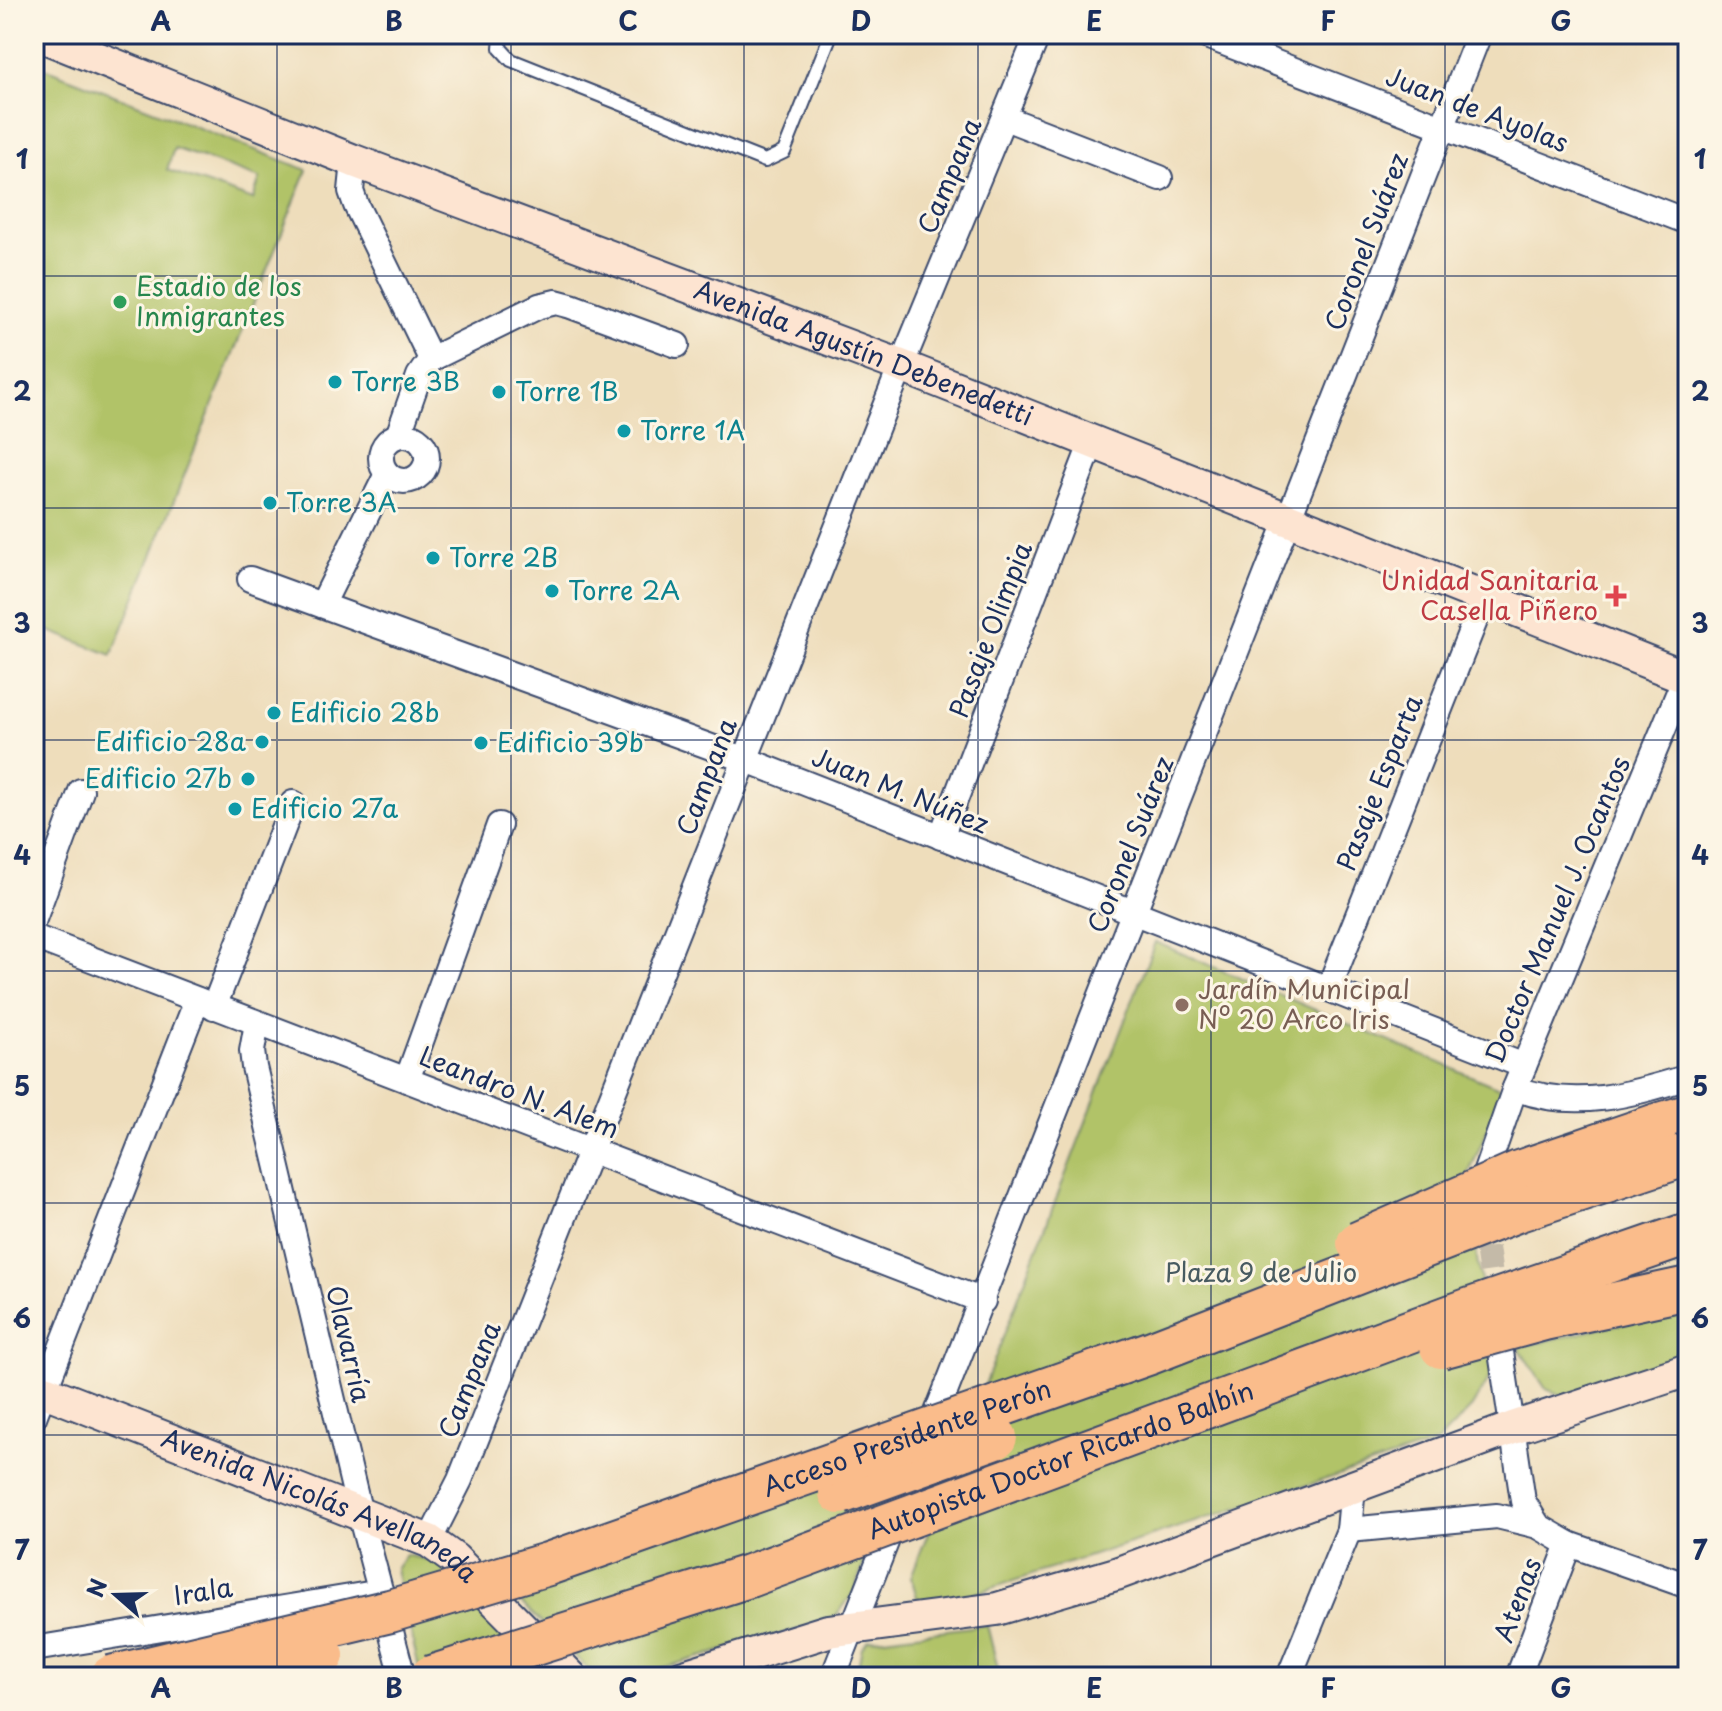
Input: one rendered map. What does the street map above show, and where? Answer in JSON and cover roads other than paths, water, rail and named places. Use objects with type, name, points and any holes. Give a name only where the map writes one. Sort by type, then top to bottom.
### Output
[{"type":"highway","points":[[1065,1383],[1383,1231],[1531,1168],[1673,1120]]},
{"type":"highway","name":"Acceso Presidente Perón","points":[[111,1677],[390,1611],[548,1564],[1065,1383],[1519,1210],[1688,1154]]},
{"type":"highway","name":"Autopista Doctor Ricardo Balbín","points":[[242,1677],[583,1581],[936,1459],[1472,1258],[1688,1183]]},
{"type":"highway","name":"Autopista Doctor Ricardo Balbín","points":[[431,1677],[749,1576],[1186,1417],[1468,1310],[1688,1234]]},
{"type":"highway","points":[[1186,1417],[1544,1319],[1688,1288]]},
{"type":"main road","name":"Avenida Agustín Debenedetti","points":[[37,34],[354,161],[901,366],[1484,598],[1687,675]]},
{"type":"main road","points":[[681,1677],[851,1627],[963,1614],[1033,1599],[1116,1574],[1513,1428],[1688,1370]]},
{"type":"main road","name":"Avenida Nicolás Avellaneda","points":[[38,1398],[429,1541],[454,1559],[571,1677]]},
{"type":"street","name":"Campana","points":[[429,1541],[460,1480],[901,366],[1038,34]]},
{"type":"street","name":"Juan de Ayolas","points":[[1201,34],[1688,222]]},
{"type":"street","name":"Coronel Suárez","points":[[833,1677],[1479,34]]},
{"type":"street","points":[[1005,118],[1160,178]]},
{"type":"street","points":[[354,161],[351,191],[356,205],[431,359]]},
{"type":"street","points":[[398,436],[419,376],[431,359],[539,306],[556,302],[677,345]]},
{"type":"street","points":[[322,605],[387,474],[381,455],[387,443],[398,436],[409,436],[422,444],[425,466],[416,478],[408,481],[387,474]]},
{"type":"street","name":"Pasaje Olimpia","points":[[941,837],[1092,442]]},
{"type":"street","name":"Juan M. Núñez","points":[[250,579],[744,759],[1133,914],[1329,988],[1520,1077],[1547,1098],[1588,1101],[1628,1095],[1688,1077]]},
{"type":"street","name":"Pasaje Esparta","points":[[1329,988],[1484,598]]},
{"type":"street","name":"Doctor Manuel J. Ocantos","points":[[1485,1174],[1520,1077],[1687,675]]},
{"type":"street","points":[[34,919],[81,791]]},
{"type":"street","points":[[38,1398],[293,803]]},
{"type":"street","points":[[407,1080],[499,825]]},
{"type":"street","name":"Leandro N. Alem","points":[[34,937],[983,1301]]},
{"type":"street","name":"Olavarría","points":[[257,1023],[252,1051],[254,1067],[360,1514],[403,1677]]},
{"type":"street","points":[[1500,1345],[1513,1428]]},
{"type":"street","name":"Atenas","points":[[1513,1428],[1523,1501],[1538,1526]]},
{"type":"street","points":[[1289,1677],[1349,1530],[1353,1487]]},
{"type":"street","points":[[1349,1530],[1497,1516],[1538,1526],[1569,1544],[1688,1586]]},
{"type":"street","name":"Atenas","points":[[1518,1677],[1569,1544]]},
{"type":"street","name":"Irala","points":[[34,1649],[381,1592]]},
{"type":"lane","points":[[501,34],[500,48],[511,60],[765,161],[784,152],[831,34]]},
{"type":"tunnel","points":[[1482,1212],[1496,1311]]},
{"type":"place","name":"Estadio de los Inmigrantes","points":[[120,302]]},
{"type":"place","name":"Torre 3B","points":[[335,382]]},
{"type":"place","name":"Torre 1B","points":[[499,392]]},
{"type":"place","name":"Torre 1A","points":[[624,431]]},
{"type":"place","name":"Torre 3A","points":[[270,503]]},
{"type":"place","name":"Torre 2B","points":[[433,558]]},
{"type":"place","name":"Torre 2A","points":[[552,591]]},
{"type":"place","name":"Unidad Sanitaria Casella Piñero","points":[[1616,596]]},
{"type":"place","name":"Edificio 28b","points":[[274,713]]},
{"type":"place","name":"Edificio 28a","points":[[262,742]]},
{"type":"place","name":"Edificio 39b","points":[[481,743]]},
{"type":"place","name":"Edificio 27b","points":[[248,779]]},
{"type":"place","name":"Edificio 27a","points":[[235,809]]},
{"type":"place","name":"Jardín Municipal Nº 20 Arco Iris","points":[[1182,1005]]},
{"type":"park label","name":"Plaza 9 de Julio","points":[[1261,1273]]}]
